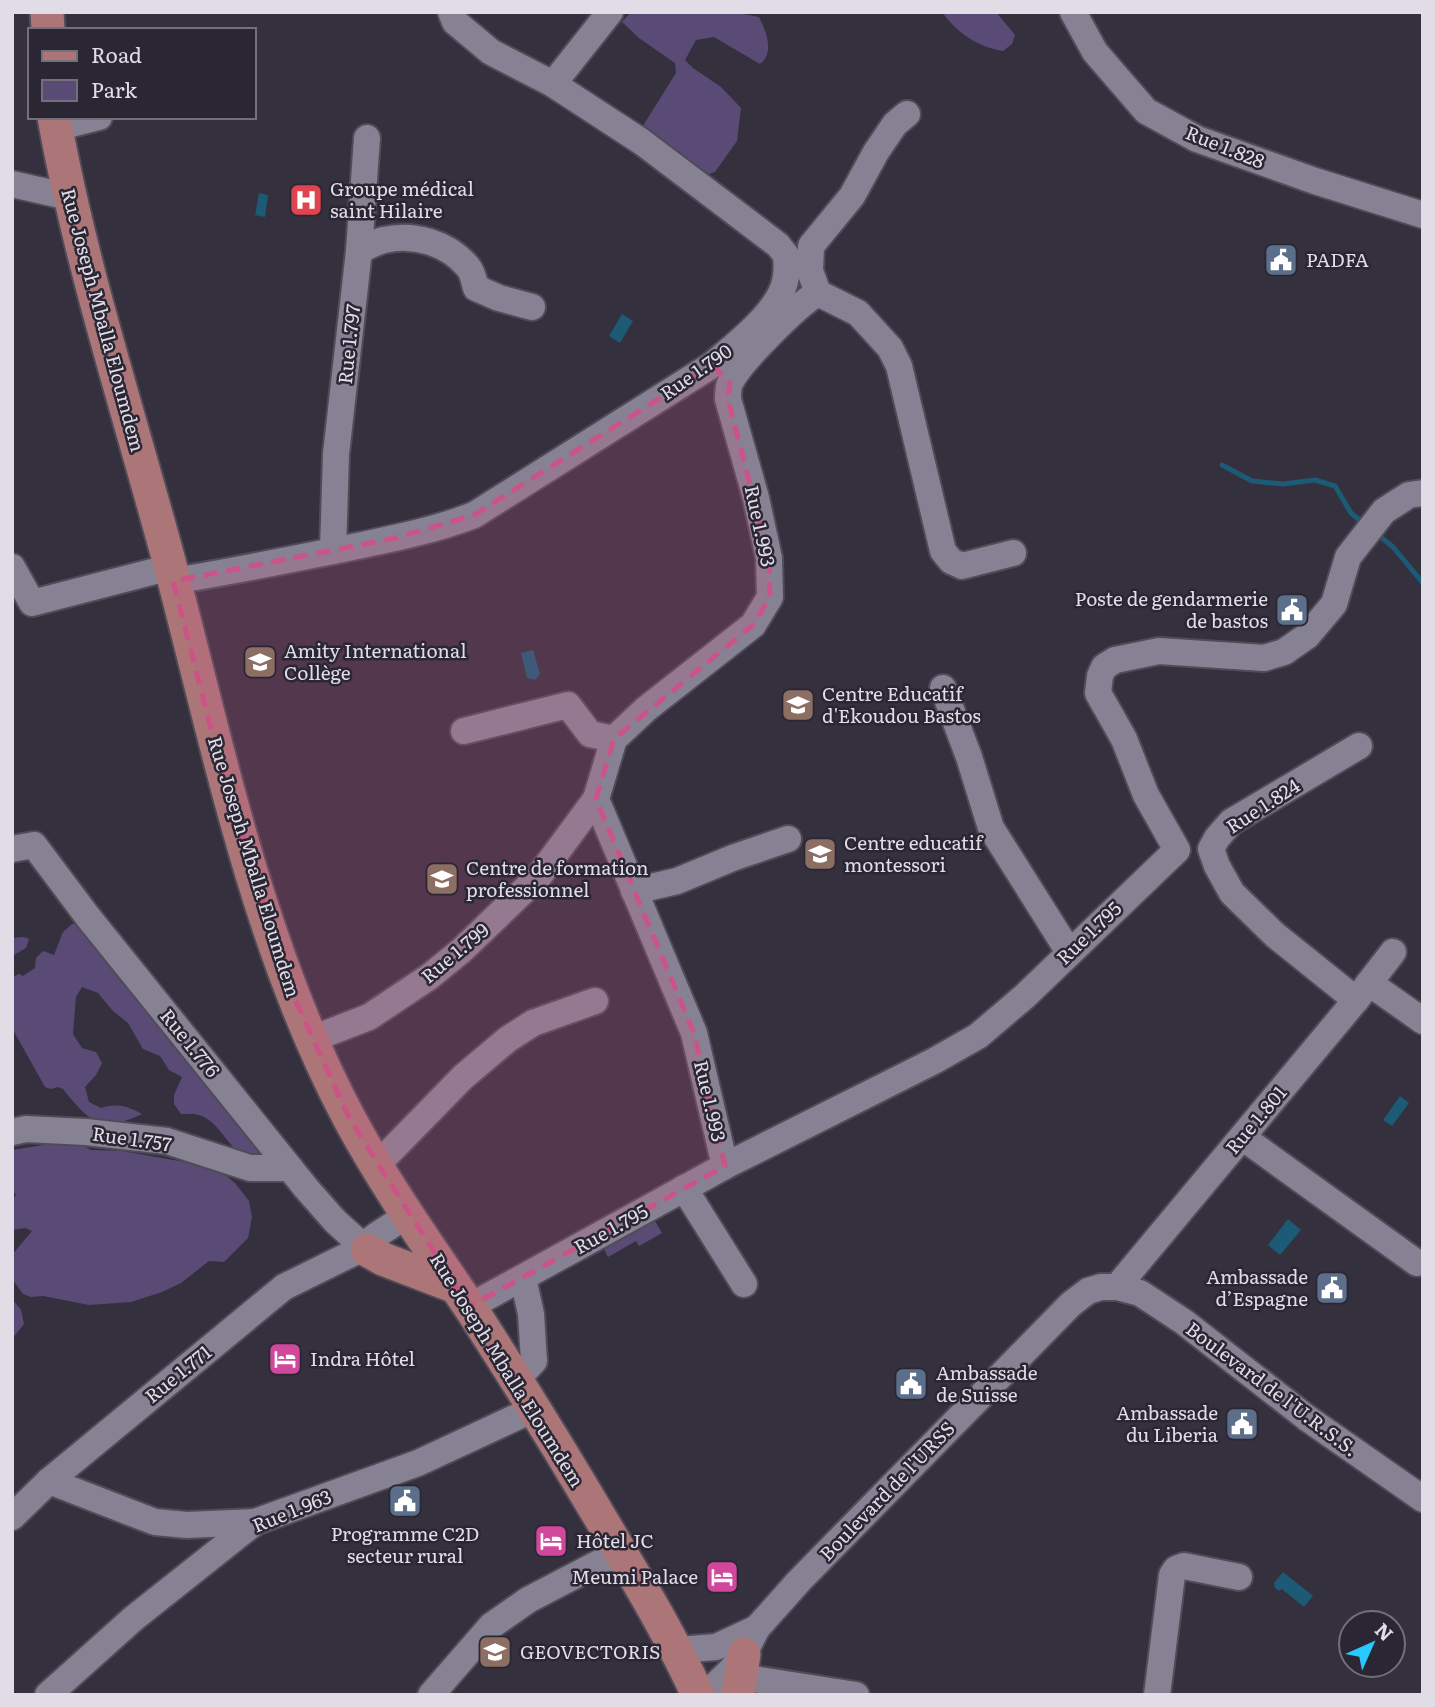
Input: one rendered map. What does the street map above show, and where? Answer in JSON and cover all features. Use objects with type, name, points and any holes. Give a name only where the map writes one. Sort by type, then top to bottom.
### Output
[{"type":"main road","name":"Rue Joseph Mballa Eloumdem","points":[[55,122],[69,197],[172,574],[220,764],[288,984],[349,1118],[428,1245],[536,1408],[678,1650],[698,1695]]},
{"type":"main road","points":[[362,1249],[463,1297]]},
{"type":"street","name":"Rue 1.790","points":[[22,606],[172,574],[247,569],[439,528],[474,515],[721,374],[735,346],[777,301],[784,286],[786,255],[778,245],[642,142],[553,84],[491,52],[456,22],[451,12]]},
{"type":"street","points":[[553,84],[610,12]]},
{"type":"street","name":"Rue 1.828","points":[[1073,12],[1095,52],[1146,111],[1197,139],[1315,181],[1423,215]]},
{"type":"street","points":[[907,114],[894,124],[852,196],[811,246],[810,271],[818,293],[858,313],[890,348],[899,366],[943,551],[951,561],[962,566],[1013,553]]},
{"type":"street","points":[[55,122],[81,119]]},
{"type":"street","name":"Rue 1.797","points":[[333,551],[337,454],[359,251],[367,138]]},
{"type":"street","points":[[12,184],[69,197]]},
{"type":"street","points":[[359,251],[382,240],[407,237],[434,243],[450,251],[470,269],[476,288],[532,307]]},
{"type":"street","points":[[721,374],[818,293]]},
{"type":"street","name":"Rue 1.993","points":[[721,374],[756,498],[769,558],[770,597],[753,625],[646,709],[614,740],[596,799],[694,1033],[725,1166]]},
{"type":"street","points":[[1211,849],[1177,850],[1146,795],[1124,739],[1098,693],[1104,667],[1115,660],[1159,651],[1264,658],[1284,652],[1307,636],[1334,604],[1348,557],[1384,512],[1409,495],[1423,493]]},
{"type":"street","points":[[12,566],[22,606]]},
{"type":"street","points":[[943,688],[969,757],[991,828],[1069,952]]},
{"type":"street","points":[[464,731],[568,705],[590,734],[614,740]]},
{"type":"street","name":"Rue 1.824","points":[[1359,746],[1231,822],[1211,849],[1232,893],[1275,935],[1363,991],[1394,1000],[1423,1021]]},
{"type":"street","name":"Rue 1.799","points":[[312,1039],[369,1017],[429,977],[462,950],[539,876],[596,799]]},
{"type":"street","points":[[634,891],[677,881],[788,839]]},
{"type":"street","name":"Rue 1.776","points":[[12,849],[34,845],[88,917],[290,1168],[362,1249]]},
{"type":"street","name":"Rue 1.795","points":[[463,1297],[523,1278],[725,1166],[934,1061],[978,1036],[1025,996],[1177,850]]},
{"type":"street","name":"Rue 1.801","points":[[1117,1287],[1393,952]]},
{"type":"street","points":[[1394,1000],[1405,993],[1423,999]]},
{"type":"street","points":[[377,1165],[463,1077],[508,1039],[533,1023],[595,1001]]},
{"type":"street","name":"Rue 1.757","points":[[12,1132],[26,1129],[86,1132],[167,1141],[250,1168],[290,1168]]},
{"type":"street","points":[[1242,1137],[1417,1263]]},
{"type":"street","points":[[684,1188],[744,1284]]},
{"type":"street","name":"Rue 1.771","points":[[12,1517],[49,1481],[284,1287],[362,1249],[409,1214]]},
{"type":"street","name":"Rue 1.771","points":[[362,1249],[399,1250],[428,1245]]},
{"type":"street","points":[[517,1379],[534,1362],[531,1314],[523,1278]]},
{"type":"street","name":"Boulevard de l'URSS","points":[[705,1695],[745,1664],[799,1581],[1071,1304],[1088,1291],[1101,1287],[1117,1287]]},
{"type":"street","name":"Boulevard de l'U.R.S.S.","points":[[1117,1287],[1140,1293],[1184,1322],[1307,1418],[1422,1496]]},
{"type":"street","name":"Rue 1.963","points":[[48,1695],[134,1618],[255,1522],[418,1463],[536,1408]]},
{"type":"street","points":[[49,1481],[155,1522],[187,1525],[255,1522]]},
{"type":"street","points":[[431,1695],[491,1626],[527,1600],[620,1552]]},
{"type":"street","points":[[1157,1695],[1172,1575],[1176,1569],[1184,1566],[1239,1577]]},
{"type":"street","points":[[678,1650],[716,1647],[745,1664],[856,1695]]},
{"type":"highlighted area","points":[[712,365],[730,383],[728,399],[769,558],[770,597],[753,625],[614,739],[596,799],[694,1033],[725,1166],[469,1307],[349,1118],[288,984],[220,764],[173,581],[395,538],[474,515]]},
{"type":"green space","points":[[631,12],[732,12],[759,17],[768,48],[765,59],[760,64],[714,37],[696,40],[685,60],[721,87],[741,108],[737,141],[715,172],[709,174],[697,170],[641,129],[676,73],[675,63],[639,38],[622,22]]},
{"type":"green space","points":[[942,12],[996,12],[1015,35],[1012,44],[1003,51],[977,42],[961,33]]},
{"type":"green space","points":[[75,924],[152,1012],[260,1152],[252,1159],[237,1151],[207,1119],[197,1114],[181,1114],[174,1104],[174,1095],[182,1077],[169,1070],[160,1056],[143,1049],[128,1023],[113,1011],[98,993],[82,987],[76,997],[73,1034],[82,1048],[96,1052],[102,1063],[85,1087],[89,1102],[101,1108],[122,1106],[142,1114],[116,1123],[96,1121],[80,1109],[63,1089],[45,1087],[12,1028],[12,977],[19,974],[23,976],[35,968],[36,958],[43,951],[54,955],[63,932]]},
{"type":"green space","points":[[12,938],[29,939],[26,948],[12,956]]},
{"type":"green space","points":[[62,1142],[78,1143],[91,1150],[122,1151],[202,1165],[225,1175],[249,1201],[252,1217],[248,1238],[224,1262],[209,1261],[181,1283],[131,1302],[89,1305],[23,1294],[12,1279],[12,1255],[32,1231],[25,1228],[12,1230],[12,1202],[16,1194],[12,1192],[12,1150]]},
{"type":"green space","points":[[652,1216],[662,1233],[639,1246],[636,1241],[608,1257],[602,1245]]},
{"type":"green space","points":[[12,1299],[21,1310],[24,1324],[12,1339]]},
{"type":"water","points":[[259,193],[268,195],[265,217],[255,215]]},
{"type":"water","points":[[622,314],[633,321],[620,343],[609,336]]},
{"type":"water","points":[[533,650],[540,674],[535,680],[527,678],[521,653]]},
{"type":"water","points":[[1400,1096],[1409,1103],[1392,1126],[1383,1120]]},
{"type":"water","points":[[1288,1219],[1301,1230],[1280,1255],[1268,1245]]},
{"type":"water","points":[[1283,1572],[1313,1596],[1304,1607],[1282,1589],[1279,1591],[1275,1588],[1274,1583]]},
{"type":"waterway","points":[[1222,465],[1252,481],[1283,484],[1315,480],[1335,486],[1351,513],[1363,523]]},
{"type":"waterway","points":[[1376,533],[1393,547],[1423,583]]},
{"type":"place","name":"Groupe médical saint Hilaire","points":[[306,200]]},
{"type":"place","name":"PADFA","points":[[1281,260]]},
{"type":"place","name":"Poste de gendarmerie de bastos","points":[[1292,610]]},
{"type":"place","name":"Amity International Collège","points":[[260,662]]},
{"type":"place","name":"Centre Educatif d'Ekoudou Bastos","points":[[798,705]]},
{"type":"place","name":"Centre educatif montessori","points":[[820,854]]},
{"type":"place","name":"Centre de formation professionnel","points":[[442,879]]},
{"type":"place","name":"Ambassade d’Espagne","points":[[1332,1288]]},
{"type":"place","name":"Indra Hôtel","points":[[285,1359]]},
{"type":"place","name":"Ambassade de Suisse","points":[[911,1384]]},
{"type":"place","name":"Ambassade du Liberia","points":[[1242,1424]]},
{"type":"place","name":"Programme C2D secteur rural","points":[[405,1501]]},
{"type":"place","name":"Hôtel JC","points":[[551,1541]]},
{"type":"place","name":"Meumi Palace","points":[[722,1577]]},
{"type":"place","name":"GEOVECTORIS","points":[[495,1652]]}]
